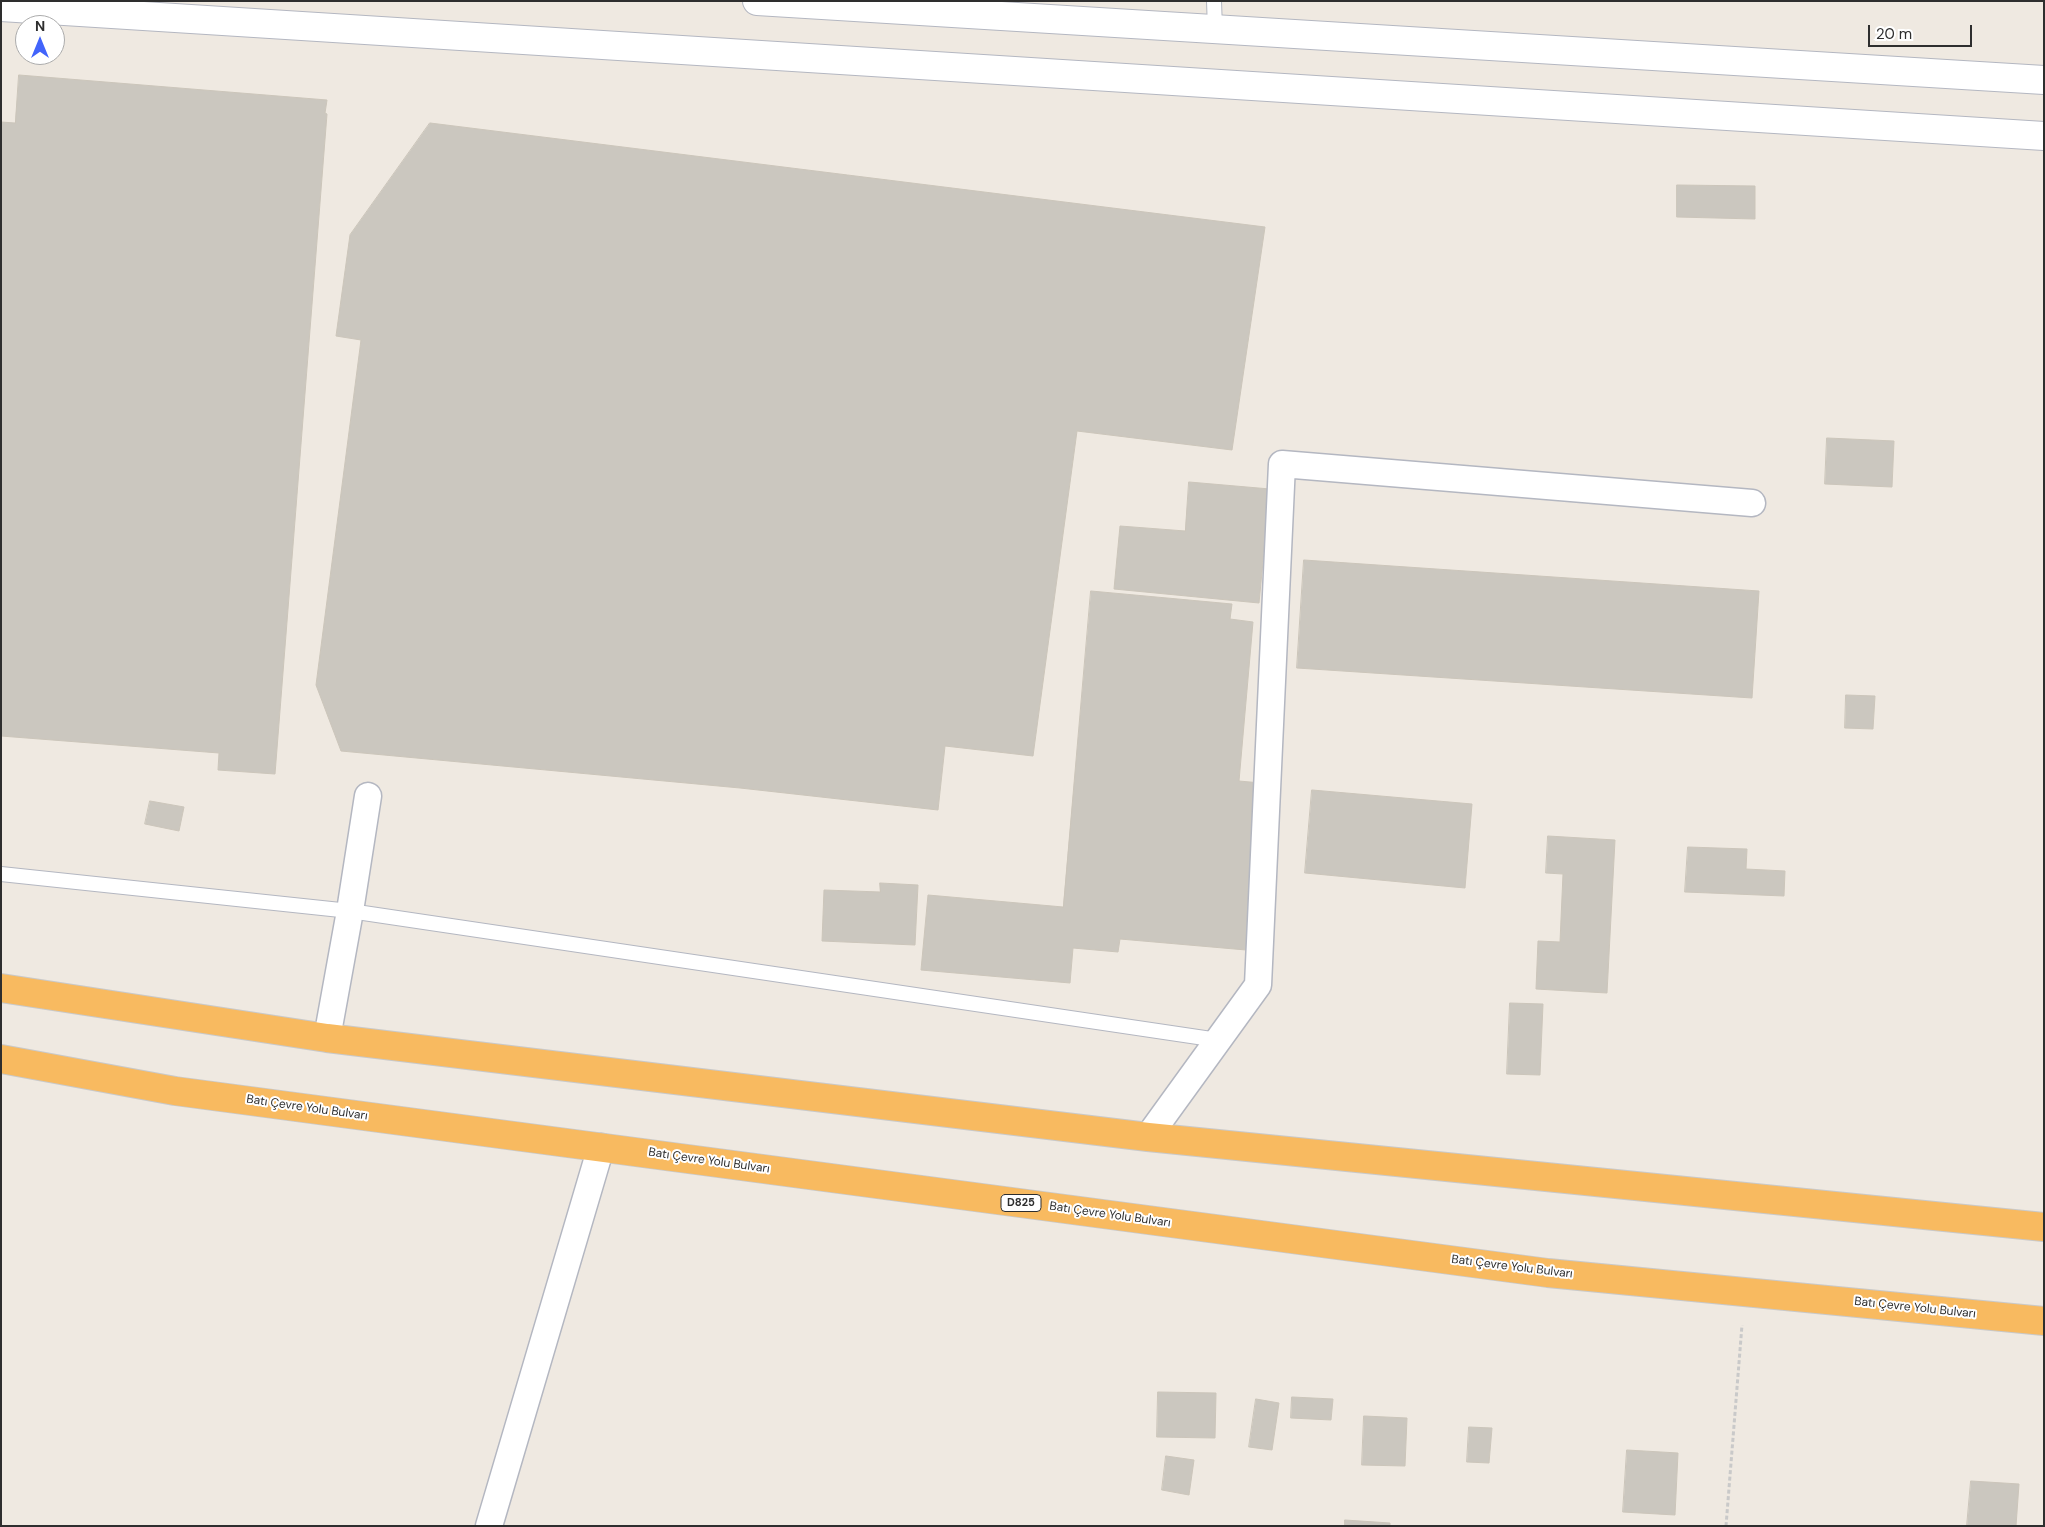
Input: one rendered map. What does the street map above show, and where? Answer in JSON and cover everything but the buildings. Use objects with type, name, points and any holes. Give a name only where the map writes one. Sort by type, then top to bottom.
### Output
[{"type":"highway","points":[[1,988],[326,1038],[1148,1137],[2044,1227]]},
{"type":"highway","name":"Batı Çevre Yolu Bulvarı","points":[[1,1059],[175,1091],[1548,1272],[2044,1321]]},
{"type":"main road","points":[[757,1],[2044,80]]},
{"type":"main road","points":[[1,7],[2044,136]]},
{"type":"street","points":[[1148,1137],[1258,985],[1282,464],[1752,503]]},
{"type":"street","points":[[326,1038],[350,911],[368,796]]},
{"type":"street","points":[[489,1526],[601,1147]]},
{"type":"lane","points":[[1214,1],[1215,29]]},
{"type":"lane","points":[[1,874],[350,911],[1218,1040]]},
{"type":"path","points":[[1726,1526],[1745,1292]]}]
